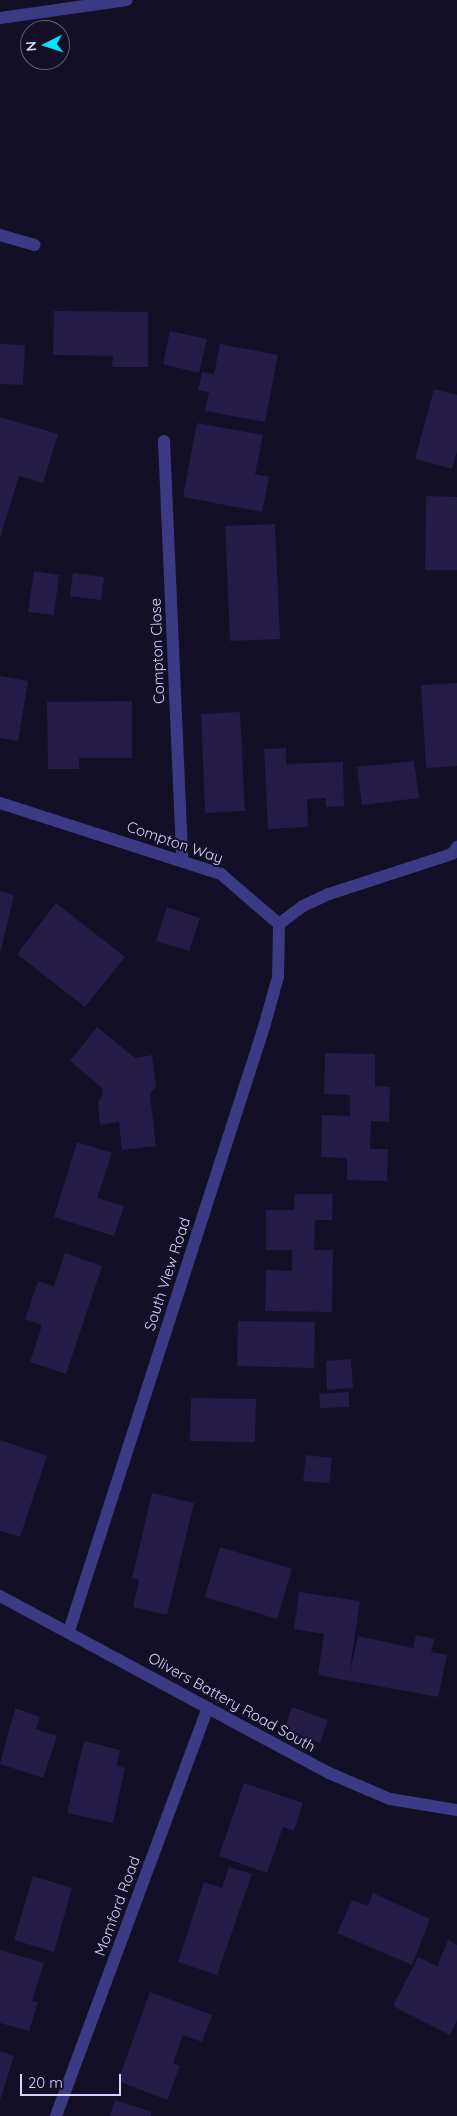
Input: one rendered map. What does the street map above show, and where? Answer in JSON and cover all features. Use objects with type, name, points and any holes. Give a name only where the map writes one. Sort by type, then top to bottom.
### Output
[{"type":"street","points":[[0,18],[127,0]]},
{"type":"street","points":[[0,235],[35,245]]},
{"type":"street","name":"Compton Close","points":[[164,441],[182,859]]},
{"type":"street","name":"Compton Way","points":[[0,803],[182,859],[221,874],[279,924]]},
{"type":"street","points":[[279,924],[303,906],[329,894],[437,860],[452,854],[457,847]]},
{"type":"street","name":"South View Road","points":[[68,1631],[264,1027],[278,977],[279,924]]},
{"type":"street","name":"Olivers Battery Road South","points":[[0,1596],[329,1773],[390,1799],[457,1810]]},
{"type":"street","name":"Momford Road","points":[[56,2116],[208,1708]]},
{"type":"building","points":[[54,311],[148,312],[148,367],[112,367],[113,356],[53,355]]},
{"type":"building","points":[[170,331],[207,339],[199,373],[163,364]]},
{"type":"building","points":[[0,344],[25,345],[23,385],[0,384]]},
{"type":"building","points":[[220,344],[278,355],[265,422],[205,411],[209,392],[198,390],[202,372],[214,374]]},
{"type":"building","points":[[434,389],[457,395],[457,451],[452,469],[415,459]]},
{"type":"building","points":[[0,417],[58,434],[43,483],[19,476],[0,538]]},
{"type":"building","points":[[197,423],[263,435],[255,474],[269,477],[262,512],[183,497]]},
{"type":"building","points":[[426,496],[457,497],[457,570],[425,570]]},
{"type":"building","points":[[275,524],[280,639],[230,641],[225,526]]},
{"type":"building","points":[[34,571],[59,575],[54,615],[28,612]]},
{"type":"building","points":[[73,573],[104,577],[101,600],[70,596]]},
{"type":"building","points":[[0,676],[28,681],[18,741],[0,738]]},
{"type":"building","points":[[457,683],[457,766],[426,768],[421,685]]},
{"type":"building","points":[[132,701],[132,758],[79,758],[79,769],[48,769],[47,702]]},
{"type":"building","points":[[240,712],[245,811],[205,813],[201,714]]},
{"type":"building","points":[[286,748],[286,764],[343,762],[344,806],[326,807],[326,798],[307,799],[308,827],[268,829],[264,749]]},
{"type":"building","points":[[414,761],[419,798],[362,805],[357,767]]},
{"type":"building","points":[[0,891],[14,895],[1,950],[0,950]]},
{"type":"building","points":[[56,903],[125,957],[85,1007],[17,954]]},
{"type":"building","points":[[167,907],[200,918],[189,951],[156,941]]},
{"type":"building","points":[[97,1027],[135,1058],[152,1055],[156,1087],[150,1094],[156,1146],[122,1150],[119,1122],[100,1125],[98,1102],[103,1095],[102,1088],[70,1061]]},
{"type":"building","points":[[325,1053],[375,1054],[375,1086],[390,1087],[389,1122],[371,1121],[370,1149],[388,1149],[387,1181],[347,1180],[347,1158],[321,1157],[322,1115],[350,1116],[350,1095],[324,1094]]},
{"type":"building","points":[[77,1142],[112,1153],[97,1198],[124,1206],[114,1236],[54,1217]]},
{"type":"building","points":[[295,1194],[333,1194],[332,1220],[315,1220],[314,1250],[333,1250],[332,1312],[265,1311],[266,1270],[292,1271],[292,1250],[266,1250],[266,1210],[294,1210]]},
{"type":"building","points":[[65,1253],[102,1266],[66,1374],[30,1362],[42,1325],[25,1319],[38,1281],[54,1286]]},
{"type":"building","points":[[238,1321],[315,1322],[314,1368],[237,1366]]},
{"type":"building","points":[[351,1359],[353,1388],[327,1390],[326,1361]]},
{"type":"building","points":[[349,1392],[349,1407],[320,1408],[319,1394]]},
{"type":"building","points":[[191,1398],[256,1399],[255,1442],[190,1441]]},
{"type":"building","points":[[0,1440],[47,1456],[20,1537],[0,1531]]},
{"type":"building","points":[[306,1455],[332,1458],[329,1483],[303,1481]]},
{"type":"building","points":[[152,1493],[194,1503],[167,1615],[133,1607],[139,1580],[132,1578]]},
{"type":"building","points":[[220,1547],[292,1569],[277,1619],[205,1597]]},
{"type":"building","points":[[299,1592],[360,1601],[349,1676],[358,1636],[413,1648],[416,1635],[434,1639],[431,1652],[447,1655],[438,1697],[318,1675],[324,1634],[294,1629]]},
{"type":"building","points":[[292,1707],[328,1720],[320,1743],[284,1730]]},
{"type":"building","points":[[15,1708],[40,1717],[36,1729],[57,1736],[43,1778],[0,1764]]},
{"type":"building","points":[[84,1741],[120,1750],[117,1766],[125,1768],[113,1823],[67,1813]]},
{"type":"building","points":[[244,1783],[303,1803],[294,1831],[283,1827],[267,1873],[219,1856]]},
{"type":"building","points":[[229,1867],[252,1874],[217,1975],[178,1962],[204,1882],[222,1888]]},
{"type":"building","points":[[33,1876],[72,1888],[54,1952],[14,1940]]},
{"type":"building","points":[[373,1893],[430,1919],[412,1965],[337,1933],[352,1900],[368,1906]]},
{"type":"building","points":[[448,1940],[457,1945],[457,2020],[450,2035],[393,2006],[418,1957],[437,1966]]},
{"type":"building","points":[[0,1950],[44,1963],[32,2001],[38,2002],[29,2031],[0,2023]]},
{"type":"building","points":[[150,1992],[212,2015],[202,2042],[183,2035],[173,2063],[180,2066],[167,2100],[118,2081]]},
{"type":"building","points":[[0,2051],[14,2056],[0,2100]]},
{"type":"building","points":[[115,2100],[152,2112],[151,2116],[110,2116]]}]
